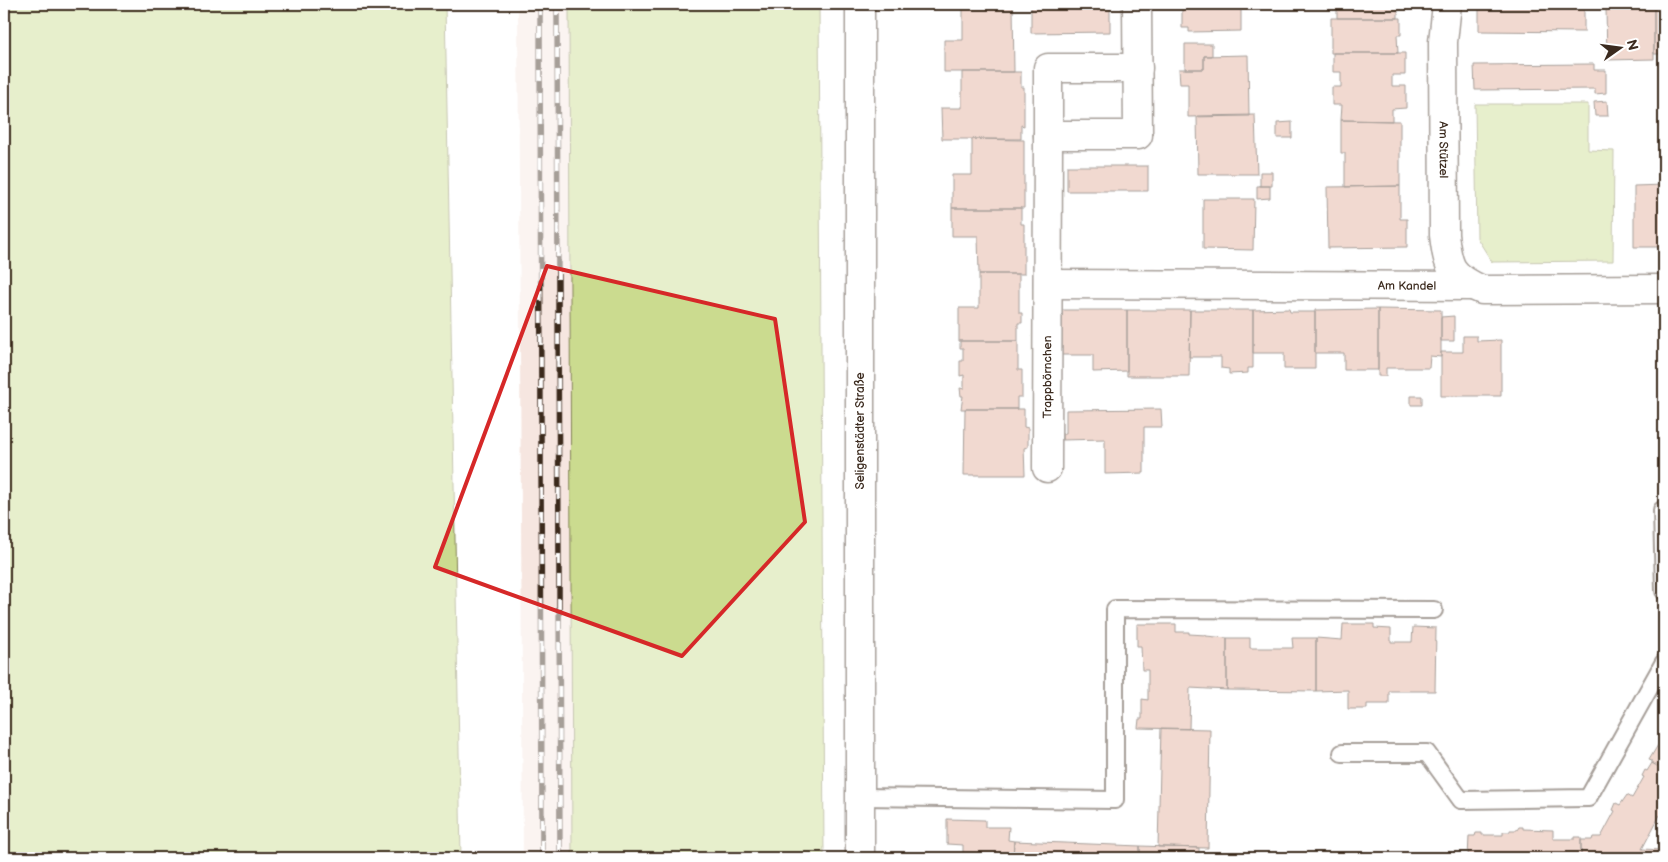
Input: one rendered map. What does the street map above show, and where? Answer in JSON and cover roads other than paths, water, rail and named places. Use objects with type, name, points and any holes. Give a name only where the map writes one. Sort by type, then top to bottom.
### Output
[{"type":"street","name":"Seligenstädter Straße","points":[[860,4],[860,858]]},
{"type":"street","points":[[1048,135],[1138,135],[1137,4]]},
{"type":"street","name":"Am Stützel","points":[[1448,4],[1443,42],[1444,235],[1447,258],[1451,266],[1464,282],[1472,286]]},
{"type":"street","name":"Trappbörnchen","points":[[1047,468],[1048,68],[1138,68]]},
{"type":"street","name":"Am Kandel","points":[[1048,284],[1472,286],[1482,290],[1664,289]]},
{"type":"lane","points":[[1662,510],[1664,591]]},
{"type":"lane","points":[[860,797],[1114,800],[1115,609],[1434,610]]},
{"type":"lane","points":[[1342,753],[1427,753],[1462,800],[1588,798],[1664,662]]},
{"type":"railway","points":[[540,4],[542,858]]},
{"type":"railway","points":[[557,4],[560,858]]}]
